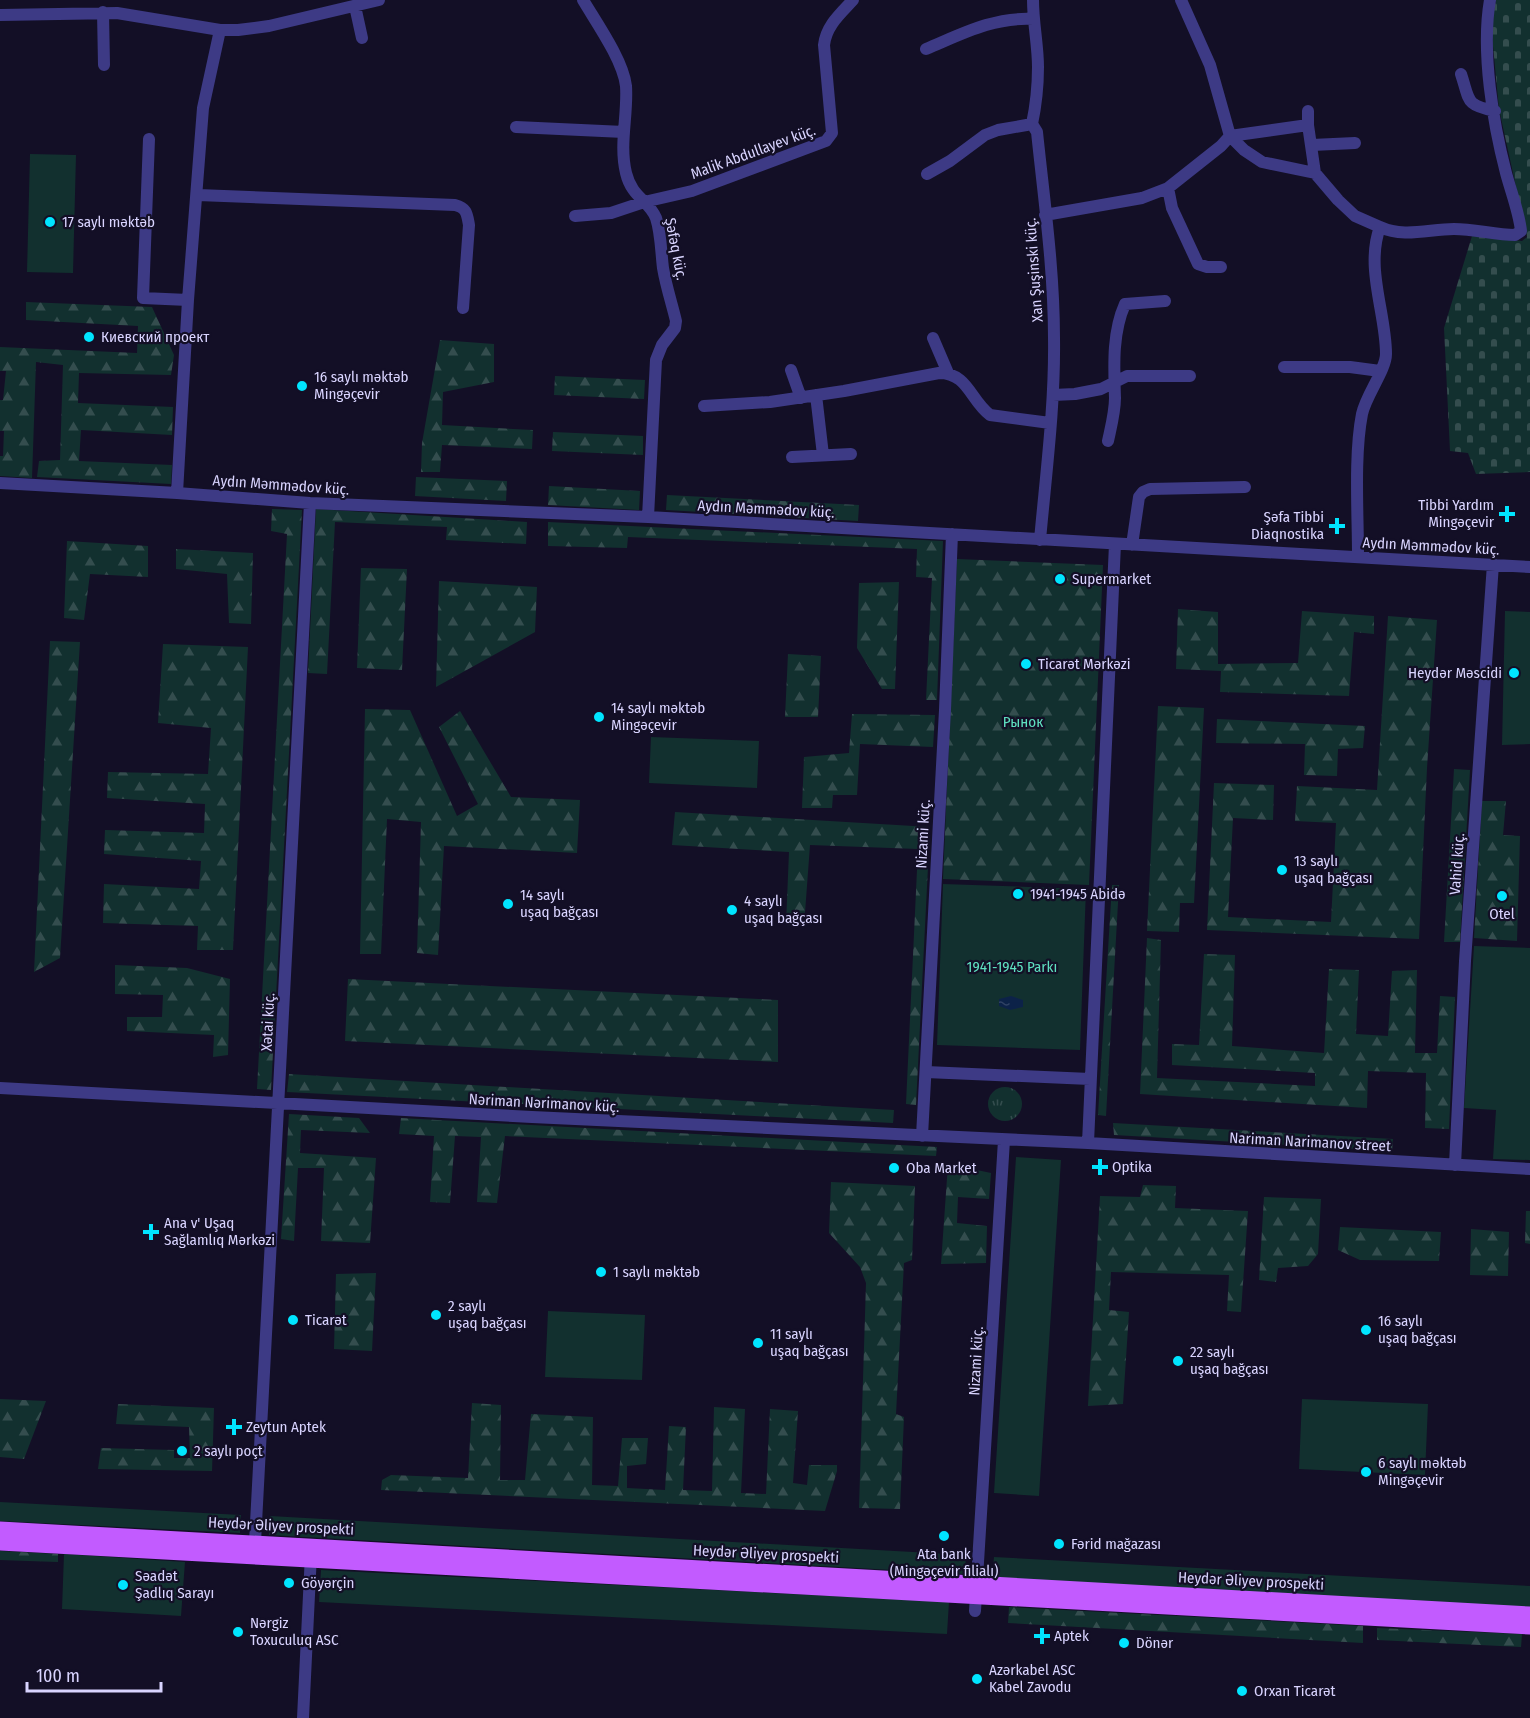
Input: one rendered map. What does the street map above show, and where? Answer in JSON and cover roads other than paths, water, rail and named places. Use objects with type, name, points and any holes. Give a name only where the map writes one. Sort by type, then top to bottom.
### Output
[{"type":"main road","name":"Heydər Əliyev prospekti","points":[[0,1529],[255,1542],[311,1554]]},
{"type":"main road","name":"Heydər Əliyev prospekti","points":[[0,1543],[311,1554],[976,1597],[1530,1628]]},
{"type":"main road","name":"Heydər Əliyev prospekti","points":[[976,1597],[1530,1614]]},
{"type":"street","points":[[0,15],[103,12],[220,30],[251,29],[269,26],[334,5],[355,6],[379,0]]},
{"type":"street","name":"Şəfəq küç.","points":[[583,0],[611,48],[626,85],[623,152],[630,186],[656,218],[664,271],[676,321],[675,328],[662,345],[657,360],[648,518]]},
{"type":"street","name":"Malik Abdullayev küç.","points":[[575,216],[611,213],[644,202],[713,185],[830,138],[832,133],[825,36],[829,26],[853,0]]},
{"type":"street","name":"Xan Şuşinski küç.","points":[[1034,0],[1033,19],[1038,65],[1032,124],[1037,132],[1053,291],[1053,395],[1040,540]]},
{"type":"street","points":[[1181,0],[1210,65],[1230,136],[1244,150],[1262,162],[1315,173]]},
{"type":"street","points":[[1308,111],[1315,173],[1355,216],[1388,230],[1406,233],[1453,229],[1511,235],[1520,233],[1521,228],[1505,172],[1489,74],[1486,31],[1490,0]]},
{"type":"street","points":[[355,6],[362,38]]},
{"type":"street","points":[[103,12],[104,65]]},
{"type":"street","points":[[926,50],[981,26],[1013,18],[1033,19]]},
{"type":"street","points":[[177,493],[188,300],[203,108],[220,30]]},
{"type":"street","points":[[1461,74],[1471,102],[1476,107],[1495,111]]},
{"type":"street","points":[[927,174],[950,161],[985,135],[998,130],[1032,124]]},
{"type":"street","points":[[1046,215],[1142,198],[1168,188],[1221,147],[1230,136],[1308,125]]},
{"type":"street","points":[[516,127],[624,132]]},
{"type":"street","points":[[149,139],[143,298],[188,300]]},
{"type":"street","points":[[1312,145],[1355,143]]},
{"type":"street","points":[[1168,188],[1172,208],[1198,264],[1207,267],[1221,267]]},
{"type":"street","points":[[198,195],[462,207],[467,213],[469,225],[463,308]]},
{"type":"street","points":[[1358,556],[1359,450],[1362,414],[1386,357],[1376,263],[1376,242],[1380,227]]},
{"type":"street","points":[[1108,441],[1114,409],[1113,359],[1121,313],[1125,304],[1166,301]]},
{"type":"street","points":[[933,338],[948,373]]},
{"type":"street","points":[[1284,367],[1350,367],[1380,371]]},
{"type":"street","points":[[791,370],[801,398]]},
{"type":"street","points":[[704,406],[801,398],[948,373],[961,380],[990,415],[1050,423]]},
{"type":"street","points":[[1053,395],[1101,389],[1113,382],[1134,376],[1190,376]]},
{"type":"street","points":[[816,395],[823,455]]},
{"type":"street","points":[[792,457],[851,454]]},
{"type":"street","name":"Aydın Məmmədov küç.","points":[[0,483],[310,503],[648,518],[1530,567]]},
{"type":"street","points":[[1132,545],[1139,497],[1143,492],[1150,489],[1245,487]]},
{"type":"street","name":"Xətai küç.","points":[[255,1542],[310,503]]},
{"type":"street","name":"Nizami küç.","points":[[922,1136],[952,534]]},
{"type":"street","points":[[1088,1143],[1115,544]]},
{"type":"street","name":"Vahid küç.","points":[[1455,1165],[1465,961],[1493,564]]},
{"type":"street","points":[[926,1072],[1090,1079]]},
{"type":"street","name":"Nəriman Nərimanov küç.","points":[[0,1088],[1088,1143]]},
{"type":"street","name":"Nizami küç.","points":[[976,1597],[1004,1140]]},
{"type":"street","name":"Nariman Narimanov street","points":[[1088,1143],[1530,1169]]},
{"type":"street","points":[[303,1718],[311,1554]]},
{"type":"water","points":[[1011,996],[1023,1000],[1023,1007],[1010,1010],[999,1006],[999,999]]},
{"type":"place","name":"17 saylı məktəb","points":[[50,222]]},
{"type":"place","name":"Киевский проект","points":[[89,337]]},
{"type":"place","name":"16 saylı məktəb Mingəçevir","points":[[302,386]]},
{"type":"place","name":"Tibbi Yardım Mingəçevir","points":[[1507,514]]},
{"type":"place","name":"Şəfa Tibbi Diaqnostika","points":[[1337,526]]},
{"type":"place","name":"Supermarket","points":[[1060,579]]},
{"type":"place","name":"Ticarət Mərkəzi","points":[[1026,664]]},
{"type":"place","name":"Heydər Məscidi","points":[[1514,673]]},
{"type":"place","name":"14 saylı məktəb Mingəçevir","points":[[599,717]]},
{"type":"place","name":"13 saylı uşaq bağçası","points":[[1282,870]]},
{"type":"place","name":"1941-1945 Abidə","points":[[1018,894]]},
{"type":"place","name":"Otel","points":[[1502,896]]},
{"type":"place","name":"14 saylı uşaq bağçası","points":[[508,904]]},
{"type":"place","name":"4 saylı uşaq bağçası","points":[[732,910]]},
{"type":"place","name":"Optika","points":[[1100,1167]]},
{"type":"place","name":"Oba Market","points":[[894,1168]]},
{"type":"place","name":"Ana v' Uşaq Sağlamlıq Mərkəzi","points":[[151,1232]]},
{"type":"place","name":"1 saylı məktəb","points":[[601,1272]]},
{"type":"place","name":"2 saylı uşaq bağçası","points":[[436,1315]]},
{"type":"place","name":"Ticarət","points":[[293,1320]]},
{"type":"place","name":"16 saylı uşaq bağçası","points":[[1366,1330]]},
{"type":"place","name":"11 saylı uşaq bağçası","points":[[758,1343]]},
{"type":"place","name":"22 saylı uşaq bağçası","points":[[1178,1361]]},
{"type":"place","name":"Zeytun Aptek","points":[[234,1427]]},
{"type":"place","name":"2 saylı poçt","points":[[182,1451]]},
{"type":"place","name":"6 saylı məktəb Mingəçevir","points":[[1366,1472]]},
{"type":"place","name":"Ata bank (Mingəçevir filialı)","points":[[944,1536]]},
{"type":"place","name":"Fərid mağazası","points":[[1059,1544]]},
{"type":"place","name":"Göyərçin","points":[[289,1583]]},
{"type":"place","name":"Səadət Şadlıq Sarayı","points":[[123,1585]]},
{"type":"place","name":"Nərgiz Toxuculuq ASC","points":[[238,1632]]},
{"type":"place","name":"Aptek","points":[[1042,1636]]},
{"type":"place","name":"Dönər","points":[[1124,1643]]},
{"type":"place","name":"Azərkabel ASC Kabel Zavodu","points":[[977,1679]]},
{"type":"place","name":"Orxan Ticarət","points":[[1242,1691]]},
{"type":"park label","name":"Рынок","points":[[1023,722]]},
{"type":"park label","name":"1941-1945 Parkı","points":[[1012,967]]}]
